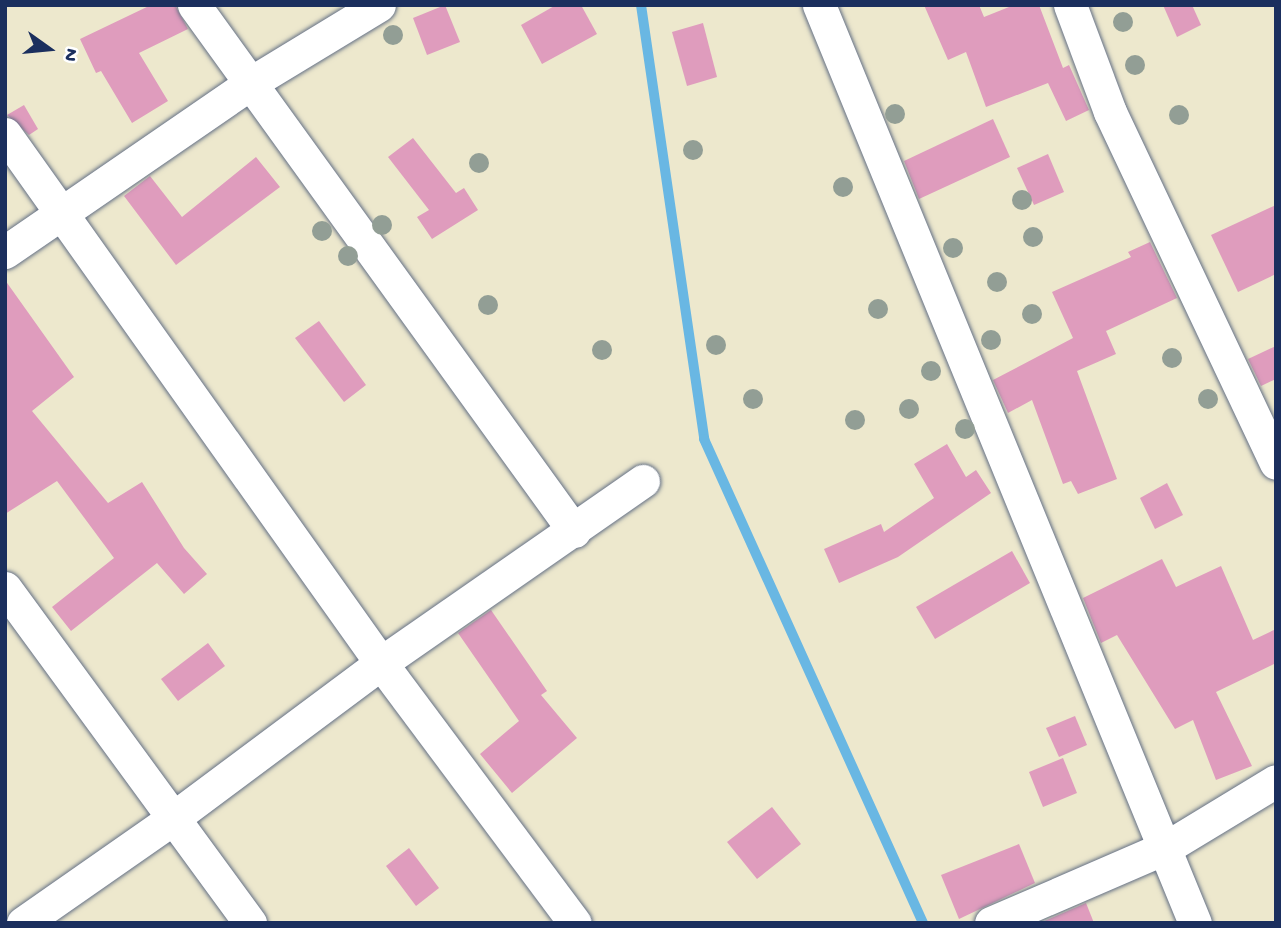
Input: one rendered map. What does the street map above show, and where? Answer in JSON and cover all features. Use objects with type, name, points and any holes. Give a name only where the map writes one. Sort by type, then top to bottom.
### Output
[{"type":"street","points":[[194,5],[574,531]]},
{"type":"street","points":[[5,252],[249,84],[379,5]]},
{"type":"street","points":[[819,5],[917,252],[1167,847],[1195,923]]},
{"type":"street","points":[[1070,5],[1110,112],[1276,463]]},
{"type":"street","points":[[5,134],[381,663],[575,923]]},
{"type":"street","points":[[23,923],[172,820],[381,663],[643,481]]},
{"type":"street","points":[[5,588],[172,820],[250,923]]},
{"type":"street","points":[[991,923],[1167,847],[1276,781]]},
{"type":"building","points":[[151,5],[175,5],[188,29],[139,53],[168,101],[132,123],[101,71],[96,73],[80,39]]},
{"type":"building","points":[[445,5],[460,42],[427,55],[413,18]]},
{"type":"building","points":[[556,5],[581,5],[597,34],[542,64],[521,25]]},
{"type":"building","points":[[924,5],[979,5],[984,17],[1014,5],[1039,5],[1063,68],[1069,65],[1089,110],[1066,121],[1048,83],[986,107],[966,52],[948,60]]},
{"type":"building","points":[[1163,5],[1192,5],[1201,25],[1177,37]]},
{"type":"building","points":[[703,23],[717,77],[687,86],[672,32]]},
{"type":"building","points":[[24,105],[38,129],[29,135],[7,115]]},
{"type":"building","points":[[993,119],[1010,157],[919,199],[904,161]]},
{"type":"building","points":[[413,138],[456,193],[464,188],[478,210],[432,239],[417,217],[429,210],[388,157]]},
{"type":"building","points":[[1048,154],[1064,192],[1034,205],[1017,168]]},
{"type":"building","points":[[256,157],[280,187],[176,265],[124,196],[150,176],[182,217]]},
{"type":"building","points":[[1276,205],[1276,274],[1238,292],[1211,235]]},
{"type":"building","points":[[1150,242],[1177,298],[1106,331],[1116,354],[1077,371],[1117,479],[1078,494],[1071,481],[1063,484],[1032,400],[1008,413],[993,380],[1073,338],[1052,292],[1131,257],[1128,252]]},
{"type":"building","points":[[5,280],[74,377],[32,411],[108,503],[142,482],[184,548],[207,574],[184,594],[157,563],[71,631],[52,607],[114,558],[57,481],[5,514]]},
{"type":"building","points":[[319,321],[366,385],[344,402],[295,338]]},
{"type":"building","points":[[1276,346],[1276,379],[1261,386],[1248,359]]},
{"type":"building","points":[[947,444],[966,477],[976,470],[991,493],[898,557],[839,583],[824,549],[881,524],[884,532],[934,498],[914,464]]},
{"type":"building","points":[[1167,483],[1183,515],[1155,529],[1140,498]]},
{"type":"building","points":[[1012,551],[1030,583],[935,639],[916,607]]},
{"type":"building","points":[[1162,559],[1176,587],[1221,566],[1253,640],[1276,629],[1276,663],[1216,692],[1252,766],[1216,780],[1193,720],[1175,729],[1117,635],[1101,643],[1083,598]]},
{"type":"building","points":[[491,610],[547,691],[541,695],[577,738],[512,793],[480,754],[519,721],[458,633]]},
{"type":"building","points":[[208,643],[225,666],[178,701],[161,679]]},
{"type":"building","points":[[1075,716],[1087,745],[1059,757],[1046,728]]},
{"type":"building","points":[[1063,758],[1077,793],[1043,807],[1029,772]]},
{"type":"building","points":[[772,807],[801,844],[757,879],[727,842]]},
{"type":"building","points":[[1019,844],[1035,883],[959,919],[941,875]]},
{"type":"building","points":[[409,848],[439,888],[416,906],[386,866]]},
{"type":"building","points":[[1086,903],[1094,923],[1040,923]]},
{"type":"waterway","points":[[641,5],[704,439],[923,923]]}]
